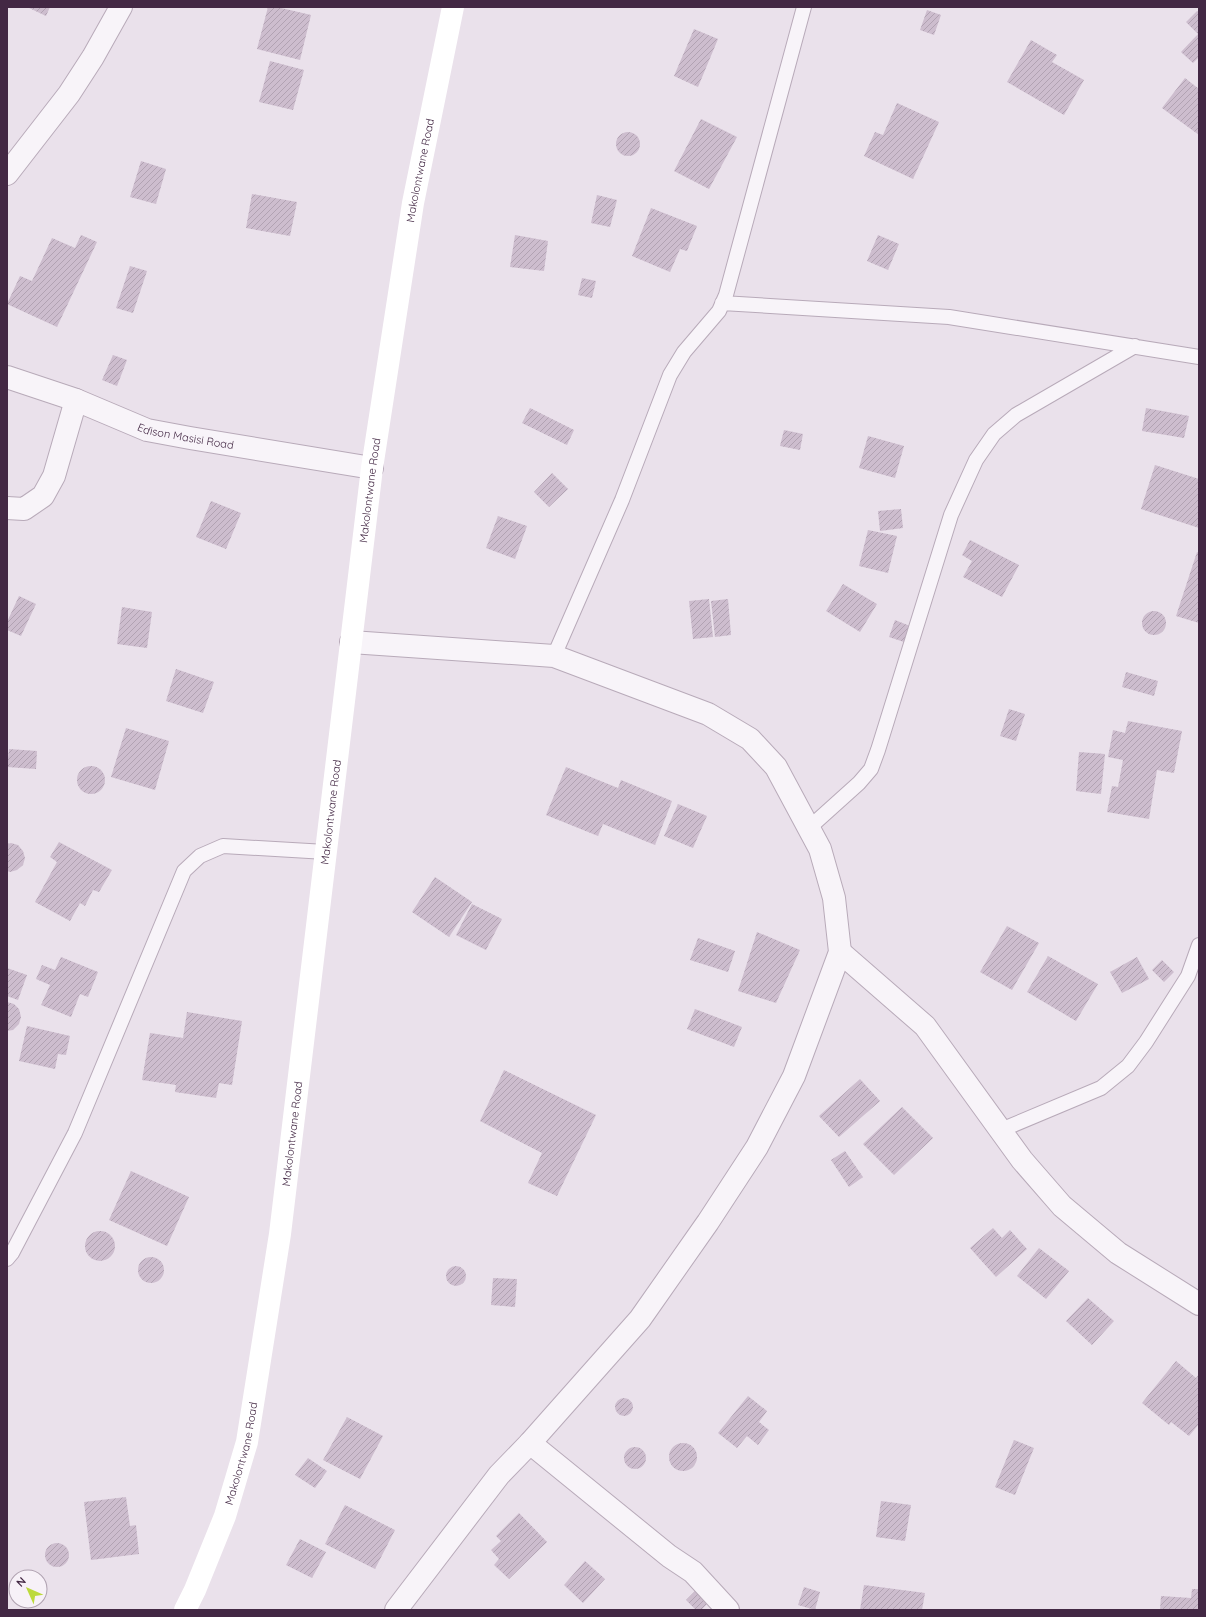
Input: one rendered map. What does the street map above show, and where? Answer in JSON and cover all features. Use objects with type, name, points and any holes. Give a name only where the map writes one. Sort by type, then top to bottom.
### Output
[{"type":"main road","name":"Makolontwane Road","points":[[185,1610],[195,1590],[225,1516],[246,1442],[280,1234],[372,468],[413,203],[453,7]]},
{"type":"street","points":[[7,174],[69,94],[93,57],[121,7]]},
{"type":"street","name":"Edison Masisi Road","points":[[7,377],[76,400],[147,430],[372,468]]},
{"type":"street","points":[[7,508],[24,508],[44,496],[54,476],[76,400]]},
{"type":"street","points":[[351,642],[554,656],[708,714],[750,739],[776,767],[820,849],[834,898],[840,952],[794,1076],[757,1147],[708,1222],[640,1319],[530,1443],[499,1475],[396,1610]]},
{"type":"street","points":[[840,952],[925,1026],[1022,1160],[1062,1206],[1118,1253],[1199,1304]]},
{"type":"street","points":[[530,1443],[669,1556],[693,1572],[728,1610]]},
{"type":"lane","points":[[554,656],[622,500],[670,375],[684,352],[719,310],[722,303],[728,287],[804,7]]},
{"type":"lane","points":[[722,303],[950,317],[1199,357]]},
{"type":"lane","points":[[809,828],[859,783],[871,769],[951,515],[980,454],[994,434],[1016,415],[1135,346]]},
{"type":"lane","points":[[7,1259],[12,1253],[76,1133],[184,871],[200,856],[223,846],[326,852]]},
{"type":"lane","points":[[1001,1130],[1101,1088],[1128,1066],[1188,976],[1199,945]]},
{"type":"building","points":[[27,7],[50,7],[46,16]]},
{"type":"building","points":[[268,7],[277,7],[311,15],[300,60],[257,49]]},
{"type":"building","points":[[927,10],[941,15],[934,35],[920,30]]},
{"type":"building","points":[[1197,11],[1199,12],[1199,57],[1193,63],[1181,52],[1198,34],[1186,22]]},
{"type":"building","points":[[694,29],[718,39],[698,87],[674,76]]},
{"type":"building","points":[[1031,40],[1057,55],[1052,62],[1084,80],[1064,115],[1007,82]]},
{"type":"building","points":[[270,61],[304,70],[293,110],[259,102]]},
{"type":"building","points":[[1185,78],[1199,89],[1199,135],[1162,108]]},
{"type":"building","points":[[897,103],[939,122],[913,179],[864,156],[875,132],[883,135]]},
{"type":"building","points":[[701,119],[737,137],[709,189],[674,171]]},
{"type":"building","points":[[628,132],[636,136],[640,144],[636,152],[628,156],[620,152],[616,144],[620,136]]},
{"type":"building","points":[[141,161],[166,169],[156,204],[130,197]]},
{"type":"building","points":[[252,194],[297,202],[290,236],[246,228]]},
{"type":"building","points":[[597,195],[617,200],[610,227],[591,223]]},
{"type":"building","points":[[651,208],[697,226],[687,251],[680,249],[670,272],[632,256]]},
{"type":"building","points":[[81,235],[97,242],[57,327],[7,304],[20,276],[32,281],[52,238],[75,248]]},
{"type":"building","points":[[515,235],[548,241],[544,271],[510,267]]},
{"type":"building","points":[[878,235],[899,244],[888,270],[867,261]]},
{"type":"building","points":[[130,266],[147,271],[133,313],[116,308]]},
{"type":"building","points":[[582,278],[596,281],[592,298],[578,295]]},
{"type":"building","points":[[113,355],[127,360],[117,386],[102,380]]},
{"type":"building","points":[[530,408],[574,430],[567,445],[522,423]]},
{"type":"building","points":[[1146,408],[1189,416],[1184,438],[1142,431]]},
{"type":"building","points":[[784,430],[803,434],[800,450],[780,446]]},
{"type":"building","points":[[868,436],[904,446],[895,478],[859,468]]},
{"type":"building","points":[[1155,465],[1199,479],[1199,528],[1141,509]]},
{"type":"building","points":[[552,473],[568,489],[549,507],[534,492]]},
{"type":"building","points":[[211,501],[241,513],[226,549],[196,537]]},
{"type":"building","points":[[901,509],[903,528],[880,531],[878,511]]},
{"type":"building","points":[[498,516],[527,526],[515,559],[486,548]]},
{"type":"building","points":[[868,530],[897,536],[888,573],[859,566]]},
{"type":"building","points":[[970,540],[1019,565],[1002,597],[963,577],[972,561],[962,555]]},
{"type":"building","points":[[1197,552],[1199,553],[1199,623],[1176,616]]},
{"type":"building","points":[[843,584],[877,604],[860,632],[826,611]]},
{"type":"building","points":[[19,596],[36,604],[21,636],[7,630],[7,622]]},
{"type":"building","points":[[709,599],[713,637],[693,639],[689,601]]},
{"type":"building","points":[[728,599],[731,635],[715,637],[711,601]]},
{"type":"building","points":[[122,607],[152,612],[147,648],[117,644]]},
{"type":"building","points":[[1154,611],[1163,614],[1166,623],[1163,632],[1154,635],[1145,632],[1142,623],[1145,614]]},
{"type":"building","points":[[895,620],[910,626],[904,642],[889,637]]},
{"type":"building","points":[[176,669],[214,682],[203,713],[166,701]]},
{"type":"building","points":[[1126,672],[1158,681],[1154,696],[1122,687]]},
{"type":"building","points":[[1009,709],[1025,714],[1016,741],[1000,736]]},
{"type":"building","points":[[1128,721],[1182,731],[1174,773],[1157,770],[1149,819],[1107,812],[1112,786],[1118,787],[1123,760],[1108,757],[1113,730],[1125,733]]},
{"type":"building","points":[[126,728],[169,741],[155,790],[111,777]]},
{"type":"building","points":[[9,749],[37,751],[36,769],[7,767]]},
{"type":"building","points":[[1079,752],[1105,754],[1101,794],[1076,791]]},
{"type":"building","points":[[91,766],[97,767],[101,770],[104,774],[104,786],[101,790],[97,793],[91,794],[85,793],[81,790],[78,786],[77,780],[78,774],[81,770],[85,767]]},
{"type":"building","points":[[566,767],[618,788],[621,780],[672,801],[655,845],[603,824],[598,836],[546,815]]},
{"type":"building","points":[[678,804],[707,816],[693,848],[664,836]]},
{"type":"building","points":[[59,842],[112,870],[99,892],[93,890],[85,906],[80,903],[70,921],[35,902],[57,862],[50,857]]},
{"type":"building","points":[[11,843],[18,845],[23,851],[25,858],[23,865],[17,870],[10,872],[7,871],[7,844]]},
{"type":"building","points":[[435,877],[472,902],[449,937],[412,912]]},
{"type":"building","points":[[472,904],[502,919],[486,950],[456,935]]},
{"type":"building","points":[[1007,926],[1039,943],[1012,990],[980,972]]},
{"type":"building","points":[[757,932],[800,950],[776,1003],[738,991]]},
{"type":"building","points":[[698,938],[735,951],[728,972],[690,960]]},
{"type":"building","points":[[1048,956],[1098,984],[1076,1021],[1027,992]]},
{"type":"building","points":[[61,957],[98,972],[88,997],[80,994],[71,1017],[41,1005],[50,985],[36,979],[42,965],[55,970]]},
{"type":"building","points":[[1137,957],[1149,979],[1122,993],[1110,972]]},
{"type":"building","points":[[1162,960],[1174,972],[1164,982],[1152,970]]},
{"type":"building","points":[[7,968],[27,975],[18,1000],[7,996]]},
{"type":"building","points":[[7,1002],[14,1004],[19,1009],[21,1017],[19,1024],[13,1030],[7,1031]]},
{"type":"building","points":[[695,1009],[742,1027],[734,1047],[687,1029]]},
{"type":"building","points":[[187,1012],[242,1021],[232,1085],[219,1083],[216,1098],[175,1092],[176,1085],[142,1080],[150,1033],[183,1038]]},
{"type":"building","points":[[27,1026],[70,1036],[66,1055],[58,1054],[55,1069],[19,1061]]},
{"type":"building","points":[[504,1070],[596,1115],[557,1196],[528,1183],[542,1153],[480,1121]]},
{"type":"building","points":[[860,1079],[880,1101],[839,1137],[819,1116]]},
{"type":"building","points":[[902,1107],[933,1138],[894,1175],[863,1144]]},
{"type":"building","points":[[845,1151],[863,1177],[849,1187],[831,1160]]},
{"type":"building","points":[[131,1171],[189,1197],[167,1246],[109,1220]]},
{"type":"building","points":[[993,1228],[1002,1238],[1010,1230],[1027,1249],[996,1277],[970,1248]]},
{"type":"building","points":[[100,1231],[111,1235],[115,1246],[111,1257],[100,1261],[89,1257],[85,1246],[89,1235]]},
{"type":"building","points":[[1039,1248],[1069,1271],[1046,1299],[1017,1276]]},
{"type":"building","points":[[151,1257],[161,1260],[164,1270],[161,1280],[151,1283],[141,1280],[138,1270],[141,1260]]},
{"type":"building","points":[[456,1266],[463,1269],[466,1276],[463,1283],[456,1286],[449,1283],[446,1276],[449,1269]]},
{"type":"building","points":[[493,1278],[517,1279],[515,1307],[491,1305]]},
{"type":"building","points":[[1088,1298],[1114,1321],[1092,1345],[1066,1321]]},
{"type":"building","points":[[1176,1361],[1196,1378],[1199,1374],[1199,1424],[1189,1436],[1171,1422],[1169,1425],[1142,1403]]},
{"type":"building","points":[[748,1396],[767,1411],[759,1422],[769,1430],[758,1445],[747,1436],[737,1448],[718,1433]]},
{"type":"building","points":[[620,1398],[628,1398],[633,1403],[631,1414],[628,1416],[620,1416],[615,1411],[615,1403]]},
{"type":"building","points":[[347,1417],[383,1436],[360,1479],[323,1460]]},
{"type":"building","points":[[1014,1440],[1034,1448],[1015,1495],[995,1487]]},
{"type":"building","points":[[683,1443],[693,1447],[697,1457],[693,1467],[683,1471],[673,1467],[669,1457],[673,1447]]},
{"type":"building","points":[[631,1447],[639,1447],[646,1454],[646,1462],[639,1469],[631,1469],[624,1462],[624,1454]]},
{"type":"building","points":[[308,1458],[327,1471],[315,1488],[295,1475]]},
{"type":"building","points":[[126,1497],[130,1526],[136,1525],[139,1554],[91,1560],[84,1502]]},
{"type":"building","points":[[881,1501],[911,1505],[905,1541],[876,1537]]},
{"type":"building","points":[[345,1505],[395,1530],[375,1569],[325,1544]]},
{"type":"building","points":[[519,1513],[547,1542],[509,1579],[494,1565],[499,1559],[491,1550],[501,1541],[496,1536]]},
{"type":"building","points":[[300,1539],[326,1552],[312,1578],[286,1565]]},
{"type":"building","points":[[57,1543],[66,1546],[69,1555],[66,1564],[57,1567],[48,1564],[45,1555],[48,1546]]},
{"type":"building","points":[[585,1561],[605,1579],[583,1603],[564,1585]]},
{"type":"building","points":[[864,1585],[925,1593],[922,1610],[860,1610]]},
{"type":"building","points":[[804,1587],[820,1592],[815,1610],[798,1605]]},
{"type":"building","points":[[1192,1589],[1199,1589],[1199,1610],[1160,1610],[1161,1596],[1191,1598]]},
{"type":"building","points":[[695,1591],[708,1603],[701,1610],[696,1610],[686,1600]]}]
